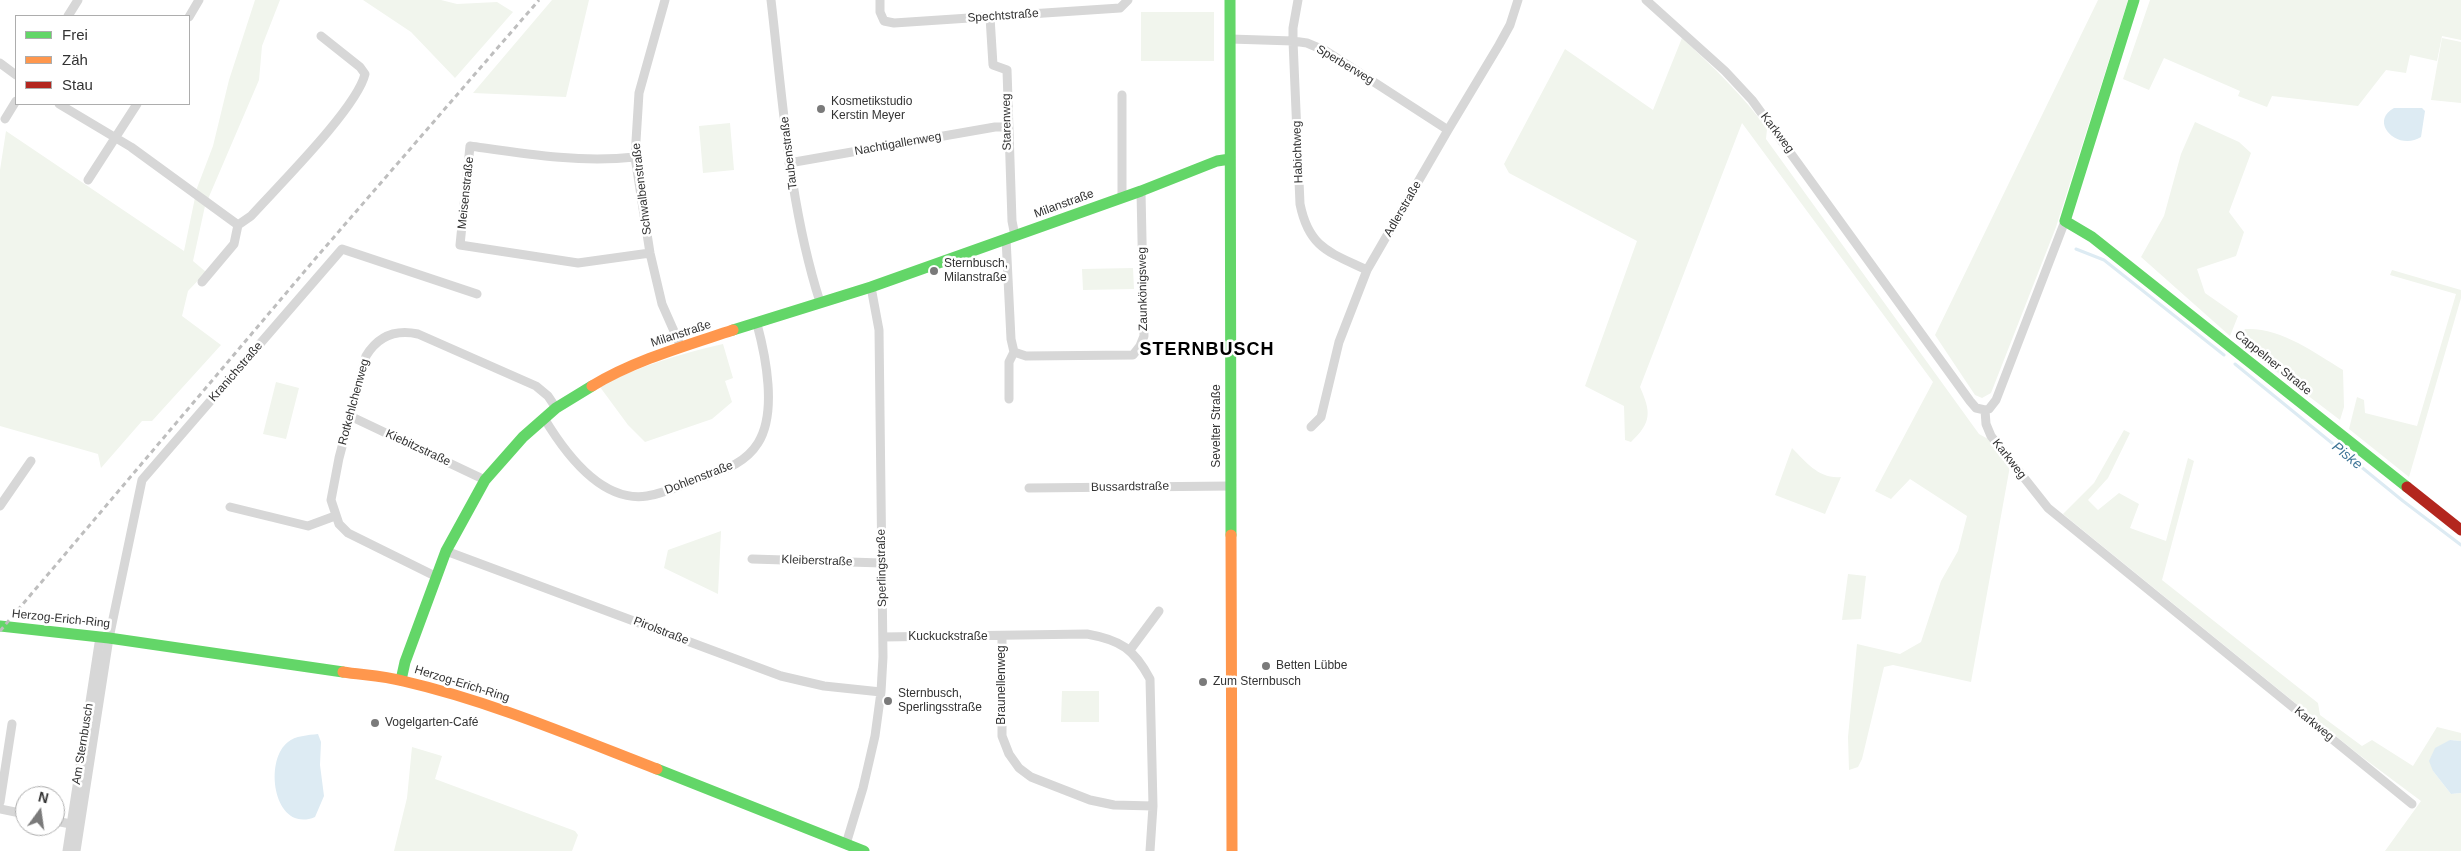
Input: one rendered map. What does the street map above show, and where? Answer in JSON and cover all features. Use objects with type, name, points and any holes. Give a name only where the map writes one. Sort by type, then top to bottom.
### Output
[{"type":"street","points":[[69,15],[78,0]]},
{"type":"street","points":[[190,15],[199,0]]},
{"type":"street","name":"Schwalbenstraße","points":[[665,0],[639,93],[635,157],[650,253],[662,304],[681,347]]},
{"type":"street","name":"Taubenstraße","points":[[771,0],[790,163],[805,256],[820,302]]},
{"type":"street","name":"Spechtstraße","points":[[880,0],[880,12],[884,21],[894,23],[1120,8],[1128,0]]},
{"type":"street","name":"Sevelter Straße","points":[[1230,0],[1232,851]]},
{"type":"street","name":"Habichtweg","points":[[1298,0],[1293,28],[1293,41],[1300,204],[1304,223],[1312,238],[1323,248],[1367,270]]},
{"type":"street","name":"Adlerstraße","points":[[1311,426],[1321,417],[1339,342],[1367,270],[1448,130],[1500,45],[1510,25],[1518,0]]},
{"type":"street","name":"Karkweg","points":[[1646,0],[1725,71],[1752,100],[1970,401],[1976,408],[1985,410],[1986,424],[1991,436],[2048,508],[2412,804]]},
{"type":"street","points":[[1985,410],[1989,409],[1996,400],[2065,221],[2134,0]]},
{"type":"street","name":"Starenweg","points":[[990,17],[993,65],[1006,70],[1011,237]]},
{"type":"street","points":[[202,282],[234,244],[238,225],[251,216],[340,116],[363,83],[365,74],[360,67],[321,36]]},
{"type":"street","name":"Sperberweg","points":[[1230,39],[1307,43],[1326,51],[1448,130]]},
{"type":"street","points":[[0,63],[15,74]]},
{"type":"street","points":[[1122,95],[1122,198]]},
{"type":"street","points":[[5,119],[15,103]]},
{"type":"street","points":[[61,105],[131,147],[238,225]]},
{"type":"street","points":[[88,180],[136,105]]},
{"type":"street","name":"Nachtigallenweg","points":[[790,163],[995,127],[1007,127]]},
{"type":"street","name":"Meisenstraße","points":[[635,157],[606,160],[560,159],[470,146],[460,244],[578,263],[650,253]]},
{"type":"street","name":"Milanstraße","points":[[401,680],[405,662],[446,551],[485,480],[523,437],[556,408],[615,372],[681,347],[871,287],[984,245],[1122,198],[1218,161],[1230,159]]},
{"type":"street","name":"Zaunkönigsweg","points":[[1014,352],[1026,356],[1133,355],[1140,346],[1144,336],[1141,191]]},
{"type":"street","name":"Cappelner Straße","points":[[2065,221],[2092,237],[2461,530]]},
{"type":"street","points":[[1009,399],[1009,362],[1014,352],[1011,339],[1011,237]]},
{"type":"street","name":"Kranichstraße","points":[[104,637],[142,480],[342,249],[477,294]]},
{"type":"street","name":"Sperlingstraße","points":[[846,844],[867,770],[881,692],[883,637],[879,330],[871,287]]},
{"type":"street","name":"Dohlenstraße","points":[[544,418],[557,440],[592,479],[613,491],[645,496],[724,470],[744,460],[758,443],[766,421],[768,381],[764,349],[757,324]]},
{"type":"street","name":"Rotkehlchenweg","points":[[335,516],[331,500],[332,488],[366,356],[371,347],[387,335],[408,332],[418,334],[536,386],[548,396],[556,408]]},
{"type":"street","name":"Kiebitzstraße","points":[[350,416],[485,480]]},
{"type":"street","points":[[0,506],[31,461]]},
{"type":"street","name":"Bussardstraße","points":[[1029,488],[1231,486]]},
{"type":"street","points":[[230,507],[308,526],[335,516],[339,524],[360,540],[437,577]]},
{"type":"street","name":"Pirolstraße","points":[[446,551],[781,676],[824,686],[881,692]]},
{"type":"street","name":"Kleiberstraße","points":[[752,558],[882,563]]},
{"type":"street","points":[[1130,650],[1159,611]]},
{"type":"street","name":"Herzog-Erich-Ring","points":[[0,626],[104,637],[401,680],[485,703],[862,851]]},
{"type":"street","name":"Kuckuckstraße","points":[[883,637],[1087,634],[1110,638],[1130,650],[1140,661],[1150,679],[1152,806],[1150,851]]},
{"type":"street","name":"Braunellenweg","points":[[1002,636],[1002,736],[1008,754],[1019,768],[1031,777],[1090,800],[1114,806],[1152,806]]},
{"type":"street","name":"Am Sternbusch","points":[[66,851],[104,637]]},
{"type":"street","name":"Am Sternbusch","points":[[76,851],[104,637]]},
{"type":"street","points":[[0,802],[12,724]]},
{"type":"street","points":[[0,809],[15,812]]},
{"type":"street","points":[[65,823],[71,824]]},
{"type":"shaded area","points":[[255,0],[280,0],[262,46],[259,80],[205,206],[193,261],[206,272],[188,291],[182,316],[221,345],[152,421],[142,421],[101,468],[98,454],[0,426],[0,170],[6,131],[184,251],[197,188],[213,146],[229,80]]},
{"type":"shaded area","points":[[363,0],[441,0],[457,4],[497,2],[513,12],[455,78],[411,32]]},
{"type":"shaded area","points":[[552,0],[589,0],[566,97],[473,93]]},
{"type":"shaded area","points":[[2098,0],[2128,0],[2056,227],[1991,393],[1982,398],[1975,395],[1935,335]]},
{"type":"shaded area","points":[[2150,0],[2461,0],[2461,40],[2442,36],[2437,61],[2410,55],[2406,73],[2386,70],[2358,106],[2272,96],[2267,107],[2238,96],[2240,91],[2164,58],[2149,90],[2123,79]]},
{"type":"shaded area","points":[[1141,12],[1214,12],[1214,61],[1141,61]]},
{"type":"shaded area","points":[[1682,38],[1727,82],[1758,117],[1767,129],[1766,139],[1979,434],[1988,439],[2010,466],[1971,682],[1893,665],[1884,667],[1862,759],[1858,767],[1849,770],[1848,737],[1857,644],[1900,654],[1921,642],[1941,581],[1958,551],[1967,516],[1910,479],[1891,499],[1875,491],[1933,382],[1742,123],[1640,387],[1648,410],[1646,422],[1631,442],[1625,440],[1624,406],[1585,386],[1637,241],[1509,173],[1504,164],[1565,49],[1653,110]]},
{"type":"shaded area","points":[[2442,38],[2461,42],[2461,103],[2431,100]]},
{"type":"shaded area","points":[[2394,108],[2422,108],[2425,111],[2421,137],[2412,141],[2403,141],[2389,133],[2384,121],[2387,114]]},
{"type":"shaded area","points":[[2195,122],[2239,142],[2251,153],[2229,212],[2244,232],[2236,256],[2197,269],[2205,293],[2238,316],[2230,336],[2141,257],[2164,216],[2181,154]]},
{"type":"shaded area","points":[[730,123],[734,170],[703,173],[699,126]]},
{"type":"shaded area","points":[[1133,268],[1134,289],[1083,290],[1082,269]]},
{"type":"shaded area","points":[[2392,270],[2461,290],[2461,298],[2409,477],[2349,429],[2357,397],[2364,400],[2365,413],[2417,426],[2456,294],[2390,275]]},
{"type":"shaded area","points":[[2245,329],[2258,329],[2284,336],[2343,370],[2344,407],[2340,420],[2240,344],[2241,335]]},
{"type":"shaded area","points":[[723,344],[733,378],[725,381],[732,402],[712,419],[645,442],[628,425],[600,387],[660,361]]},
{"type":"shaded area","points":[[276,382],[299,388],[286,439],[263,434]]},
{"type":"shaded area","points":[[2124,430],[2130,433],[2108,478],[2088,500],[2098,510],[2119,493],[2139,504],[2130,528],[2166,541],[2188,458],[2194,461],[2162,580],[2318,703],[2320,715],[2362,746],[2372,740],[2413,766],[2437,727],[2461,733],[2461,741],[2450,740],[2433,771],[2451,794],[2461,793],[2461,851],[2385,851],[2421,801],[2358,754],[2063,514],[2094,483]]},
{"type":"shaded area","points":[[1792,448],[1820,473],[1841,477],[1825,514],[1775,495]]},
{"type":"shaded area","points":[[721,531],[718,594],[664,568],[668,550]]},
{"type":"shaded area","points":[[1848,574],[1866,576],[1861,619],[1842,620]]},
{"type":"shaded area","points":[[1062,691],[1099,691],[1099,722],[1061,722]]},
{"type":"shaded area","points":[[318,734],[321,742],[320,765],[324,796],[315,817],[301,819],[290,815],[282,806],[277,793],[275,779],[276,764],[280,751],[288,742],[298,737]]},
{"type":"shaded area","points":[[2450,740],[2461,741],[2461,793],[2451,794],[2433,771],[2429,761],[2435,748]]},
{"type":"shaded area","points":[[412,747],[442,756],[435,779],[575,831],[578,835],[572,851],[394,851],[407,798]]},
{"type":"waterway","name":"Piske","points":[[2076,249],[2104,260],[2224,355]]},
{"type":"waterway","name":"Piske","points":[[2235,364],[2403,501],[2461,545]]},
{"type":"railway","points":[[0,631],[315,259],[539,0]]},
{"type":"traffic: fast","points":[[1230,0],[1231,535]]},
{"type":"traffic: fast","points":[[2134,0],[2065,221],[2092,237],[2407,487]]},
{"type":"traffic: fast","points":[[733,330],[871,287],[1141,191],[1217,161],[1230,159]]},
{"type":"traffic: fast","points":[[401,680],[405,662],[446,551],[485,480],[523,437],[556,408],[592,386]]},
{"type":"traffic: fast","points":[[0,626],[109,638],[343,672]]},
{"type":"traffic: fast","points":[[657,769],[864,851]]},
{"type":"traffic: slow","points":[[592,386],[643,361],[733,330]]},
{"type":"traffic: slow","points":[[1231,535],[1232,851]]},
{"type":"traffic: slow","points":[[343,672],[396,679],[468,699],[532,720],[657,769]]},
{"type":"traffic: jam","points":[[2407,487],[2461,530]]},
{"type":"place","name":"Kosmetikstudio Kerstin Meyer","points":[[821,109]]},
{"type":"place","name":"Sternbusch, Milanstraße","points":[[934,271]]},
{"type":"place","name":"Betten Lübbe","points":[[1266,666]]},
{"type":"place","name":"Zum Sternbusch","points":[[1203,682]]},
{"type":"place","name":"Sternbusch, Sperlingsstraße","points":[[888,701]]},
{"type":"place","name":"Vogelgarten-Café","points":[[375,723]]},
{"type":"district","name":"STERNBUSCH","points":[[1207,350]]}]
